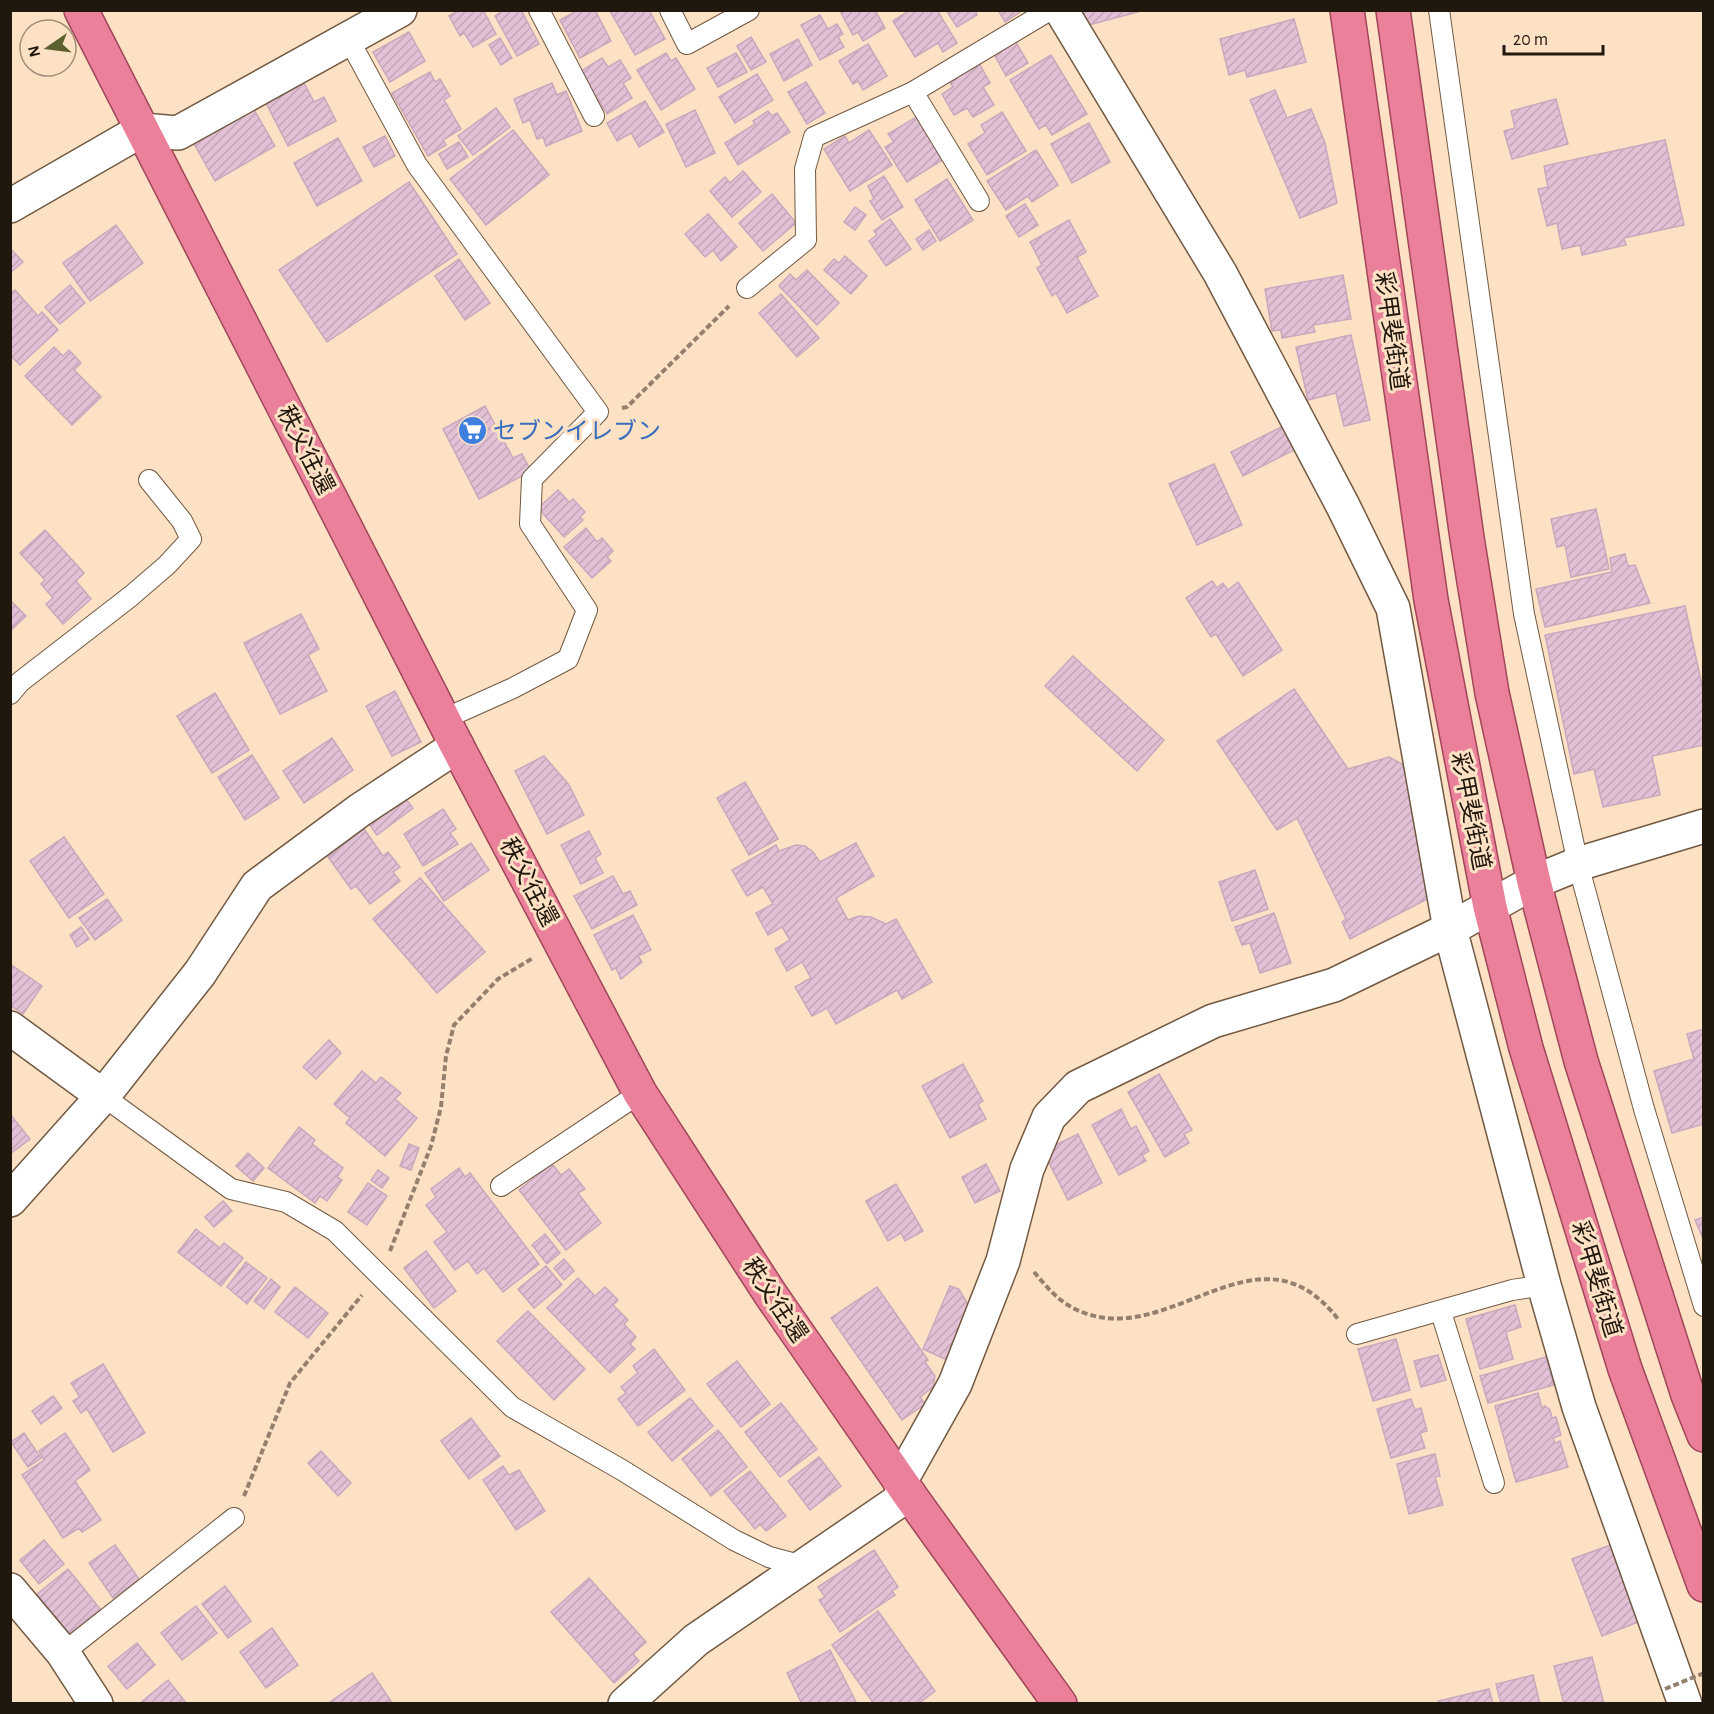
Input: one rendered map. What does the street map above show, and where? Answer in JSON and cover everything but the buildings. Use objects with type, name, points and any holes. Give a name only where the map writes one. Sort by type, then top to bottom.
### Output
[{"type":"highway","name":"秩父往還","points":[[81,10],[450,733],[640,1093],[771,1295],[904,1488],[1060,1704]]},
{"type":"highway","name":"彩甲斐街道","points":[[1347,10],[1431,600],[1490,907],[1526,1048],[1614,1334],[1694,1532],[1704,1585]]},
{"type":"highway","name":"彩甲斐街道","points":[[1393,10],[1462,504],[1492,693],[1534,882],[1581,1060],[1688,1395],[1704,1435]]},
{"type":"street","points":[[10,206],[142,130],[178,134],[400,10]]},
{"type":"street","points":[[1061,10],[1220,273],[1394,608],[1450,929],[1544,1285],[1579,1407],[1675,1696]]},
{"type":"street","points":[[10,1200],[103,1096],[200,974],[257,886],[360,810],[450,733]]},
{"type":"street","points":[[625,1704],[696,1640],[804,1566],[904,1488],[955,1384],[1008,1242],[1027,1169],[1049,1116],[1078,1087],[1213,1021],[1334,985],[1450,929],[1534,882],[1578,864],[1704,826]]},
{"type":"street","points":[[10,1028],[103,1096]]},
{"type":"street","points":[[10,1590],[63,1653],[96,1704]]},
{"type":"lane","points":[[539,10],[594,116]]},
{"type":"lane","points":[[670,10],[687,44],[749,10]]},
{"type":"lane","points":[[747,288],[806,240],[806,169],[814,137],[914,92],[1050,10]]},
{"type":"lane","points":[[1439,10],[1524,614],[1578,864],[1644,1109],[1704,1306]]},
{"type":"lane","points":[[348,38],[417,165],[598,412],[532,478],[530,524],[587,610],[568,659],[513,688],[450,733]]},
{"type":"lane","points":[[914,92],[979,201]]},
{"type":"lane","points":[[10,694],[20,682],[167,566],[190,539],[182,521],[149,480]]},
{"type":"lane","points":[[501,1186],[640,1093]]},
{"type":"lane","points":[[103,1096],[231,1189],[286,1202],[335,1231],[512,1407],[622,1470],[734,1540],[769,1557],[804,1566]]},
{"type":"lane","points":[[1357,1334],[1512,1290],[1544,1285]]},
{"type":"lane","points":[[1441,1312],[1494,1483]]},
{"type":"lane","points":[[63,1653],[234,1518]]},
{"type":"path","points":[[598,412],[627,407],[747,288]]},
{"type":"path","points":[[234,1518],[290,1383],[380,1274],[431,1146],[441,1107],[446,1056],[454,1025],[498,979],[560,942]]},
{"type":"path","points":[[1008,1242],[1052,1292],[1075,1309],[1104,1318],[1138,1319],[1258,1278],[1283,1280],[1308,1290],[1329,1308],[1345,1329],[1357,1334]]},
{"type":"path","points":[[1675,1696],[1704,1673]]},
{"type":"place","name":"セブンイレブン","points":[[472,431]]}]
